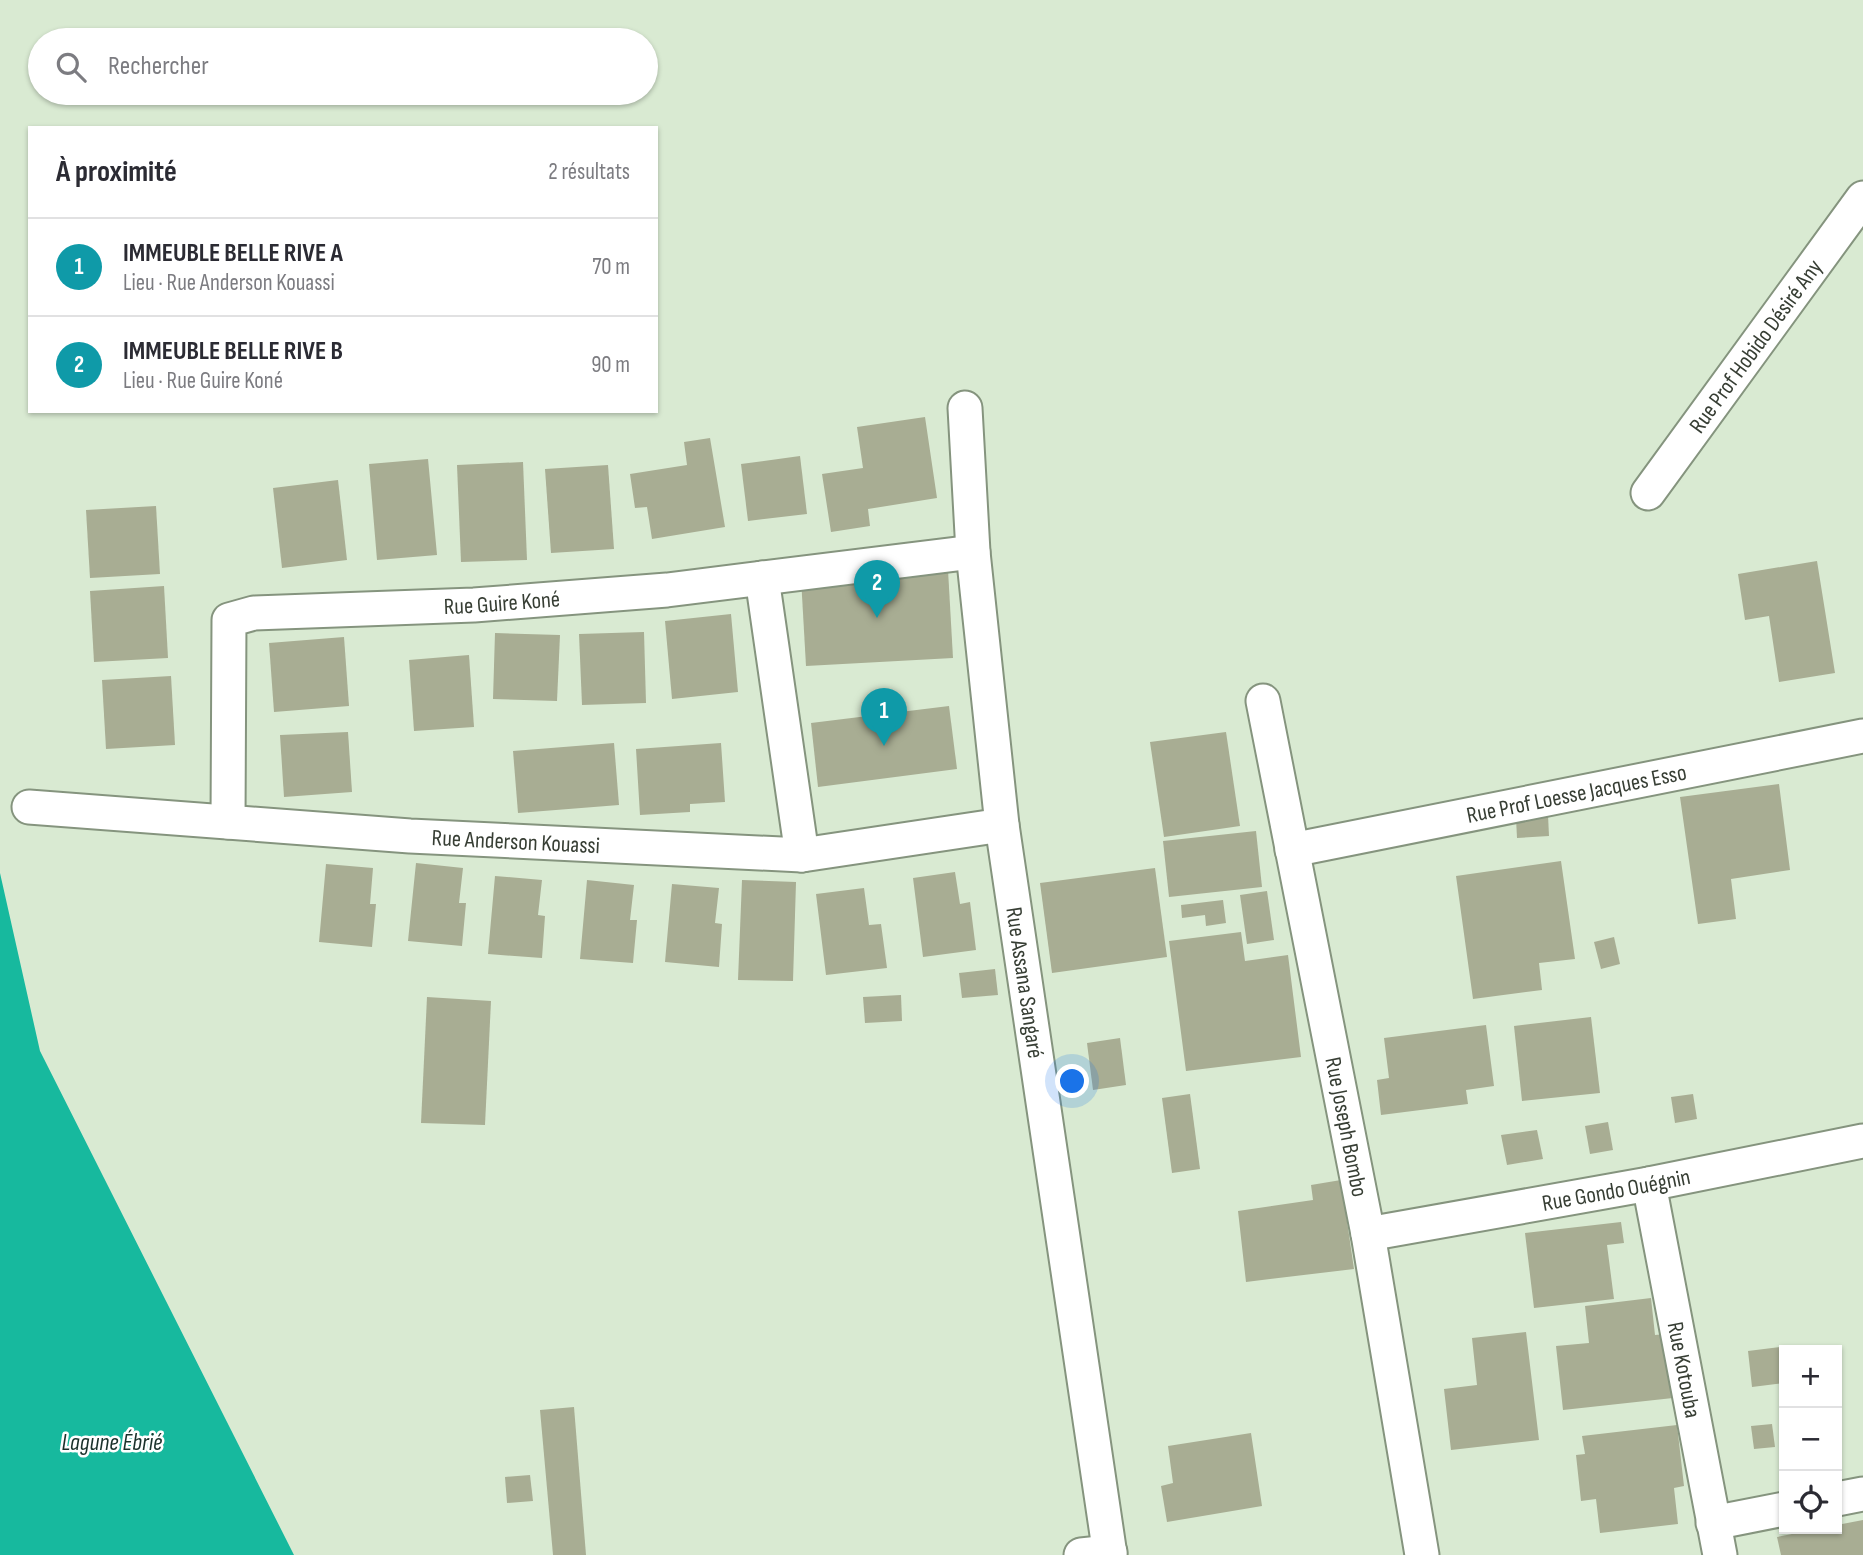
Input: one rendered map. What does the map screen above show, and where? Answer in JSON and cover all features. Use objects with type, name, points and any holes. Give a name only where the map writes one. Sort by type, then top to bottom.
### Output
[{"type":"street","name":"Rue Prof Hobido Désiré Any","points":[[1648,493],[1863,198]]},
{"type":"street","name":"Rue Assana Sangaré","points":[[965,408],[973,552],[1002,825],[1100,1554]]},
{"type":"street","name":"Rue Guire Koné","points":[[228,822],[229,620],[254,614],[474,606],[667,590],[973,552]]},
{"type":"street","points":[[762,578],[802,855]]},
{"type":"street","name":"Rue Joseph Bombo","points":[[1263,701],[1367,1234],[1422,1555]]},
{"type":"street","name":"Rue Prof Loesse Jacques Esso","points":[[1292,850],[1863,736]]},
{"type":"street","name":"Rue Anderson Kouassi","points":[[29,807],[423,837],[802,855],[1002,825]]},
{"type":"street","name":"Rue Gondo Ouégnin","points":[[1367,1234],[1649,1184],[1863,1142]]},
{"type":"street","name":"Rue Kotouba","points":[[1649,1184],[1720,1555]]},
{"type":"street","points":[[1842,1498],[1863,1494]]},
{"type":"street","points":[[1713,1523],[1779,1511]]},
{"type":"water","name":"Lagune Ébrié","points":[[0,873],[40,1051],[294,1555],[0,1555]]},
{"type":"building","points":[[925,417],[937,498],[868,509],[870,526],[831,532],[822,474],[863,468],[857,427]]},
{"type":"building","points":[[710,438],[725,527],[652,539],[647,507],[635,508],[630,474],[687,465],[684,442]]},
{"type":"building","points":[[800,456],[807,514],[748,521],[741,464]]},
{"type":"building","points":[[428,459],[437,555],[377,560],[369,464]]},
{"type":"building","points":[[523,462],[527,560],[461,562],[457,465]]},
{"type":"building","points":[[608,465],[614,549],[551,553],[545,469]]},
{"type":"building","points":[[338,480],[347,560],[282,568],[273,488]]},
{"type":"building","points":[[156,506],[160,574],[90,578],[86,510]]},
{"type":"building","points":[[1817,561],[1835,673],[1779,682],[1769,616],[1745,620],[1738,574]]},
{"type":"building","points":[[948,570],[953,658],[806,666],[801,578]]},
{"type":"building","points":[[164,586],[168,658],[94,662],[90,591]]},
{"type":"building","points":[[731,614],[738,692],[672,699],[665,621]]},
{"type":"building","points":[[644,632],[646,703],[582,705],[579,634]]},
{"type":"building","points":[[495,633],[560,635],[557,701],[493,699]]},
{"type":"building","points":[[344,637],[349,706],[274,712],[269,643]]},
{"type":"building","points":[[469,655],[474,727],[414,731],[409,660]]},
{"type":"building","points":[[171,676],[175,745],[106,749],[102,680]]},
{"type":"building","points":[[949,706],[957,769],[818,787],[811,723]]},
{"type":"building","points":[[348,732],[352,792],[284,797],[280,735]]},
{"type":"building","points":[[1226,732],[1240,826],[1164,837],[1150,742]]},
{"type":"building","points":[[614,743],[619,805],[518,813],[513,751]]},
{"type":"building","points":[[721,743],[725,802],[690,804],[690,812],[640,815],[636,749]]},
{"type":"building","points":[[1779,784],[1790,870],[1731,879],[1736,919],[1698,924],[1680,797]]},
{"type":"building","points":[[1548,815],[1549,836],[1517,838],[1516,818]]},
{"type":"building","points":[[1256,831],[1262,887],[1169,897],[1163,841]]},
{"type":"building","points":[[1561,861],[1575,959],[1539,963],[1542,990],[1473,999],[1456,876]]},
{"type":"building","points":[[416,863],[463,868],[459,903],[466,903],[462,946],[408,941]]},
{"type":"building","points":[[326,864],[373,868],[370,904],[376,904],[372,947],[319,942]]},
{"type":"building","points":[[1155,868],[1167,957],[1052,973],[1040,883]]},
{"type":"building","points":[[955,872],[960,904],[970,902],[976,950],[923,957],[913,878]]},
{"type":"building","points":[[495,876],[542,880],[538,915],[545,916],[542,958],[488,954]]},
{"type":"building","points":[[587,880],[634,885],[630,920],[637,920],[633,963],[580,959]]},
{"type":"building","points":[[742,880],[796,882],[793,981],[738,980]]},
{"type":"building","points":[[672,884],[719,888],[715,923],[722,924],[719,967],[665,962]]},
{"type":"building","points":[[864,888],[869,925],[881,924],[887,968],[826,975],[816,894]]},
{"type":"building","points":[[1267,891],[1274,940],[1247,944],[1240,895]]},
{"type":"building","points":[[1223,900],[1226,923],[1206,926],[1205,915],[1182,918],[1181,905]]},
{"type":"building","points":[[1241,932],[1245,961],[1288,955],[1301,1057],[1186,1071],[1169,941]]},
{"type":"building","points":[[1614,937],[1620,964],[1601,969],[1594,942]]},
{"type":"building","points":[[995,969],[998,995],[962,998],[959,973]]},
{"type":"building","points":[[901,995],[902,1021],[865,1023],[863,997]]},
{"type":"building","points":[[427,997],[491,1001],[485,1125],[421,1123]]},
{"type":"building","points":[[1591,1017],[1600,1093],[1522,1101],[1514,1026]]},
{"type":"building","points":[[1486,1025],[1494,1086],[1466,1090],[1468,1104],[1381,1115],[1377,1080],[1389,1078],[1384,1038]]},
{"type":"building","points":[[1120,1038],[1126,1085],[1093,1090],[1087,1043]]},
{"type":"building","points":[[1190,1094],[1200,1169],[1172,1173],[1162,1098]]},
{"type":"building","points":[[1693,1094],[1697,1119],[1675,1123],[1671,1097]]},
{"type":"building","points":[[1608,1122],[1613,1150],[1590,1154],[1585,1126]]},
{"type":"building","points":[[1537,1130],[1543,1159],[1507,1165],[1501,1135]]},
{"type":"building","points":[[1341,1180],[1354,1269],[1246,1282],[1238,1211],[1313,1200],[1311,1185]]},
{"type":"building","points":[[1621,1222],[1624,1243],[1607,1245],[1614,1299],[1534,1308],[1525,1233]]},
{"type":"building","points":[[1651,1298],[1655,1335],[1666,1334],[1673,1398],[1563,1410],[1556,1346],[1589,1343],[1585,1306]]},
{"type":"building","points":[[1526,1332],[1539,1440],[1451,1450],[1444,1389],[1477,1385],[1472,1338]]},
{"type":"building","points":[[1779,1347],[1779,1384],[1752,1387],[1748,1351]]},
{"type":"building","points":[[574,1407],[586,1555],[553,1555],[540,1410]]},
{"type":"building","points":[[1772,1424],[1775,1447],[1754,1449],[1751,1426]]},
{"type":"building","points":[[1677,1425],[1684,1486],[1674,1488],[1678,1524],[1600,1533],[1596,1499],[1581,1501],[1576,1455],[1585,1454],[1582,1436]]},
{"type":"building","points":[[1251,1433],[1262,1506],[1167,1522],[1161,1486],[1173,1483],[1168,1446]]},
{"type":"building","points":[[530,1475],[533,1501],[507,1503],[505,1477]]},
{"type":"building","points":[[1863,1520],[1863,1555],[1781,1555],[1777,1537],[1792,1534],[1842,1534],[1842,1524]]},
{"type":"place","name":"IMMEUBLE BELLE RIVE B","points":[[877,618]]},
{"type":"place","name":"IMMEUBLE BELLE RIVE A","points":[[884,746]]}]
